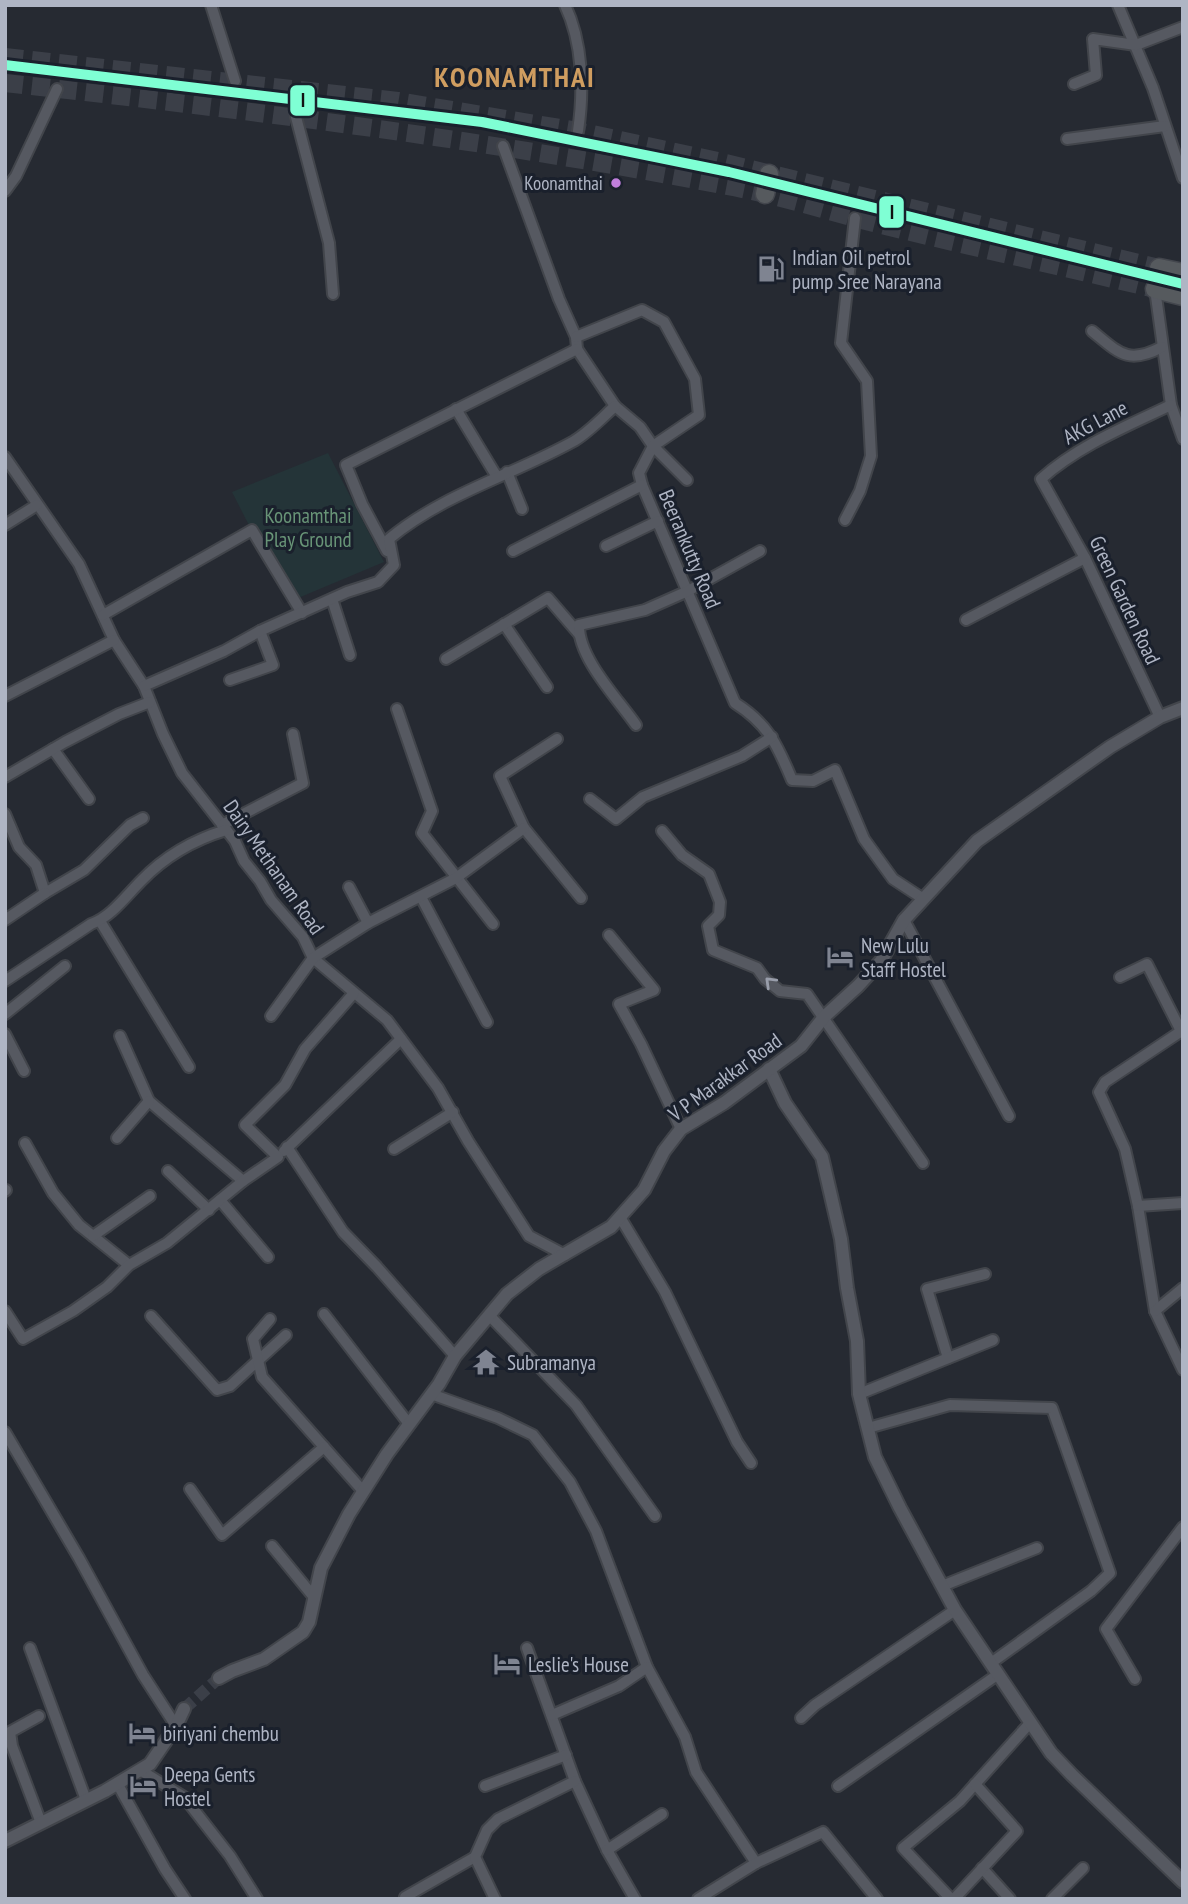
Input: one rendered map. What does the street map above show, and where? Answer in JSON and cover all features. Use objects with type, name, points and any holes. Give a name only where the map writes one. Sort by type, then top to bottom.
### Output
[{"type":"highway","points":[[765,194],[769,174]]},
{"type":"highway","points":[[1159,268],[1183,273]]},
{"type":"highway","points":[[1155,289],[1183,296]]},
{"type":"street","points":[[211,5],[234,82]]},
{"type":"street","points":[[578,131],[581,96],[578,39],[566,8],[579,5]]},
{"type":"street","points":[[1118,5],[1136,45],[1183,177]]},
{"type":"street","points":[[1074,84],[1096,75],[1093,39],[1136,45],[1183,27]]},
{"type":"street","points":[[5,191],[16,176],[57,89]]},
{"type":"street","points":[[296,117],[329,243],[333,295]]},
{"type":"street","points":[[1067,139],[1165,126]]},
{"type":"street","points":[[503,146],[576,343],[615,406],[640,427],[653,446],[687,480]]},
{"type":"street","points":[[845,520],[860,491],[872,456],[867,381],[841,343],[855,218]]},
{"type":"street","points":[[1155,289],[1171,405],[1183,439]]},
{"type":"street","points":[[394,565],[362,504],[346,465],[642,310],[664,322],[695,379],[699,415],[653,446]]},
{"type":"street","points":[[1092,331],[1120,353],[1143,357],[1162,347]]},
{"type":"street","name":"AKG Lane","points":[[1041,479],[1057,465],[1171,405]]},
{"type":"street","points":[[394,565],[389,539],[404,526],[502,474],[576,440],[615,406]]},
{"type":"street","points":[[456,409],[502,474],[522,509]]},
{"type":"street","name":"Beerankutty Road","points":[[653,446],[639,472],[642,485],[735,703],[752,714],[772,737],[792,780],[813,781],[835,771],[864,839],[893,879],[922,898]]},
{"type":"street","name":"Dairy Methanam Road","points":[[5,457],[79,564],[114,640],[144,686],[182,773],[235,841],[244,861],[271,900],[303,937],[313,958],[387,1020],[438,1087],[468,1141],[529,1236],[565,1255]]},
{"type":"street","name":"Green Garden Road","points":[[1041,479],[1085,558],[1160,717]]},
{"type":"street","points":[[513,551],[642,485]]},
{"type":"street","points":[[5,525],[37,505]]},
{"type":"street","points":[[606,546],[657,521]]},
{"type":"street","points":[[103,615],[252,530],[302,612]]},
{"type":"street","points":[[579,634],[579,625],[645,610],[688,591],[760,551]]},
{"type":"street","points":[[966,620],[1085,558]]},
{"type":"street","points":[[144,686],[172,672],[196,665],[302,612],[378,583],[394,565]]},
{"type":"street","points":[[446,659],[548,598],[579,634],[589,660],[636,725]]},
{"type":"street","points":[[332,599],[350,654]]},
{"type":"street","points":[[504,624],[547,687]]},
{"type":"street","points":[[230,680],[274,665],[260,631]]},
{"type":"street","points":[[5,696],[114,640]]},
{"type":"street","points":[[5,777],[119,714],[150,702]]},
{"type":"street","name":"V P Marakkar Road","points":[[219,1678],[264,1659],[293,1641],[309,1622],[321,1568],[349,1514],[455,1356],[507,1294],[539,1269],[611,1227],[643,1190],[664,1151],[681,1129],[724,1103],[801,1046],[824,1017],[881,961],[904,920],[976,841],[1110,747],[1160,717],[1183,708]]},
{"type":"street","points":[[397,709],[432,811],[422,833],[493,924]]},
{"type":"street","points":[[5,981],[91,923],[100,920],[141,880],[178,850],[224,828],[303,783],[293,734]]},
{"type":"street","points":[[590,799],[616,819],[643,797],[742,756],[772,737]]},
{"type":"street","points":[[557,738],[500,776],[524,828],[581,898]]},
{"type":"street","points":[[52,749],[89,799]]},
{"type":"street","points":[[5,814],[19,847],[36,865],[44,893]]},
{"type":"street","points":[[5,920],[84,870],[130,825],[143,817]]},
{"type":"street","points":[[271,1016],[313,958],[368,923],[456,878],[524,828]]},
{"type":"street","points":[[662,831],[682,855],[709,874],[716,887],[720,902],[719,915],[708,926],[713,950],[757,968],[765,979],[780,991],[807,995],[923,1163]]},
{"type":"street","points":[[349,887],[368,923]]},
{"type":"street","points":[[421,897],[487,1022]]},
{"type":"street","points":[[100,920],[189,1067]]},
{"type":"street","points":[[904,920],[1009,1116]]},
{"type":"street","points":[[609,935],[654,990],[619,1004],[681,1129]]},
{"type":"street","points":[[1120,977],[1147,964],[1182,1031],[1105,1082],[1099,1092],[1125,1149],[1138,1206],[1155,1311],[1183,1370]]},
{"type":"street","points":[[5,1014],[65,966]]},
{"type":"street","points":[[278,1157],[245,1125],[285,1085],[304,1049],[354,993]]},
{"type":"street","points":[[5,1034],[24,1070]]},
{"type":"street","points":[[120,1036],[149,1101],[243,1181]]},
{"type":"street","points":[[5,1311],[23,1339],[73,1311],[107,1286],[129,1265],[167,1242],[243,1181],[278,1157],[401,1039]]},
{"type":"street","points":[[769,1069],[785,1103],[822,1157],[841,1239],[857,1341],[859,1394],[875,1457],[955,1610],[1051,1753],[1183,1882]]},
{"type":"street","points":[[117,1138],[149,1101]]},
{"type":"street","points":[[394,1149],[453,1112]]},
{"type":"street","points":[[25,1143],[53,1193],[79,1226],[129,1265]]},
{"type":"street","points":[[287,1147],[343,1232],[377,1266],[455,1356]]},
{"type":"street","points":[[168,1171],[209,1210]]},
{"type":"street","points":[[93,1236],[150,1196]]},
{"type":"street","points":[[220,1200],[268,1257]]},
{"type":"street","points":[[1138,1206],[1183,1203]]},
{"type":"street","points":[[620,1217],[665,1292],[737,1442],[751,1463]]},
{"type":"street","points":[[948,1358],[927,1289],[985,1274]]},
{"type":"street","points":[[1155,1311],[1183,1288]]},
{"type":"street","points":[[324,1314],[409,1424]]},
{"type":"street","points":[[489,1315],[576,1405],[655,1516]]},
{"type":"street","points":[[151,1316],[216,1390],[230,1386],[286,1335]]},
{"type":"street","points":[[270,1319],[253,1339],[262,1377],[363,1491]]},
{"type":"street","points":[[859,1394],[993,1340]]},
{"type":"street","points":[[431,1394],[498,1418],[533,1435],[570,1482],[596,1531],[648,1667],[685,1737],[696,1772],[756,1863]]},
{"type":"street","points":[[838,1786],[994,1669],[1110,1573],[1052,1408],[950,1405],[868,1428]]},
{"type":"street","points":[[5,1432],[79,1558],[143,1675],[176,1726]]},
{"type":"street","points":[[190,1489],[222,1535],[324,1447]]},
{"type":"street","points":[[1135,1679],[1106,1629],[1183,1527]]},
{"type":"street","points":[[272,1546],[313,1597]]},
{"type":"street","points":[[942,1586],[1037,1548]]},
{"type":"street","points":[[802,1718],[955,1610]]},
{"type":"street","points":[[30,1648],[86,1800]]},
{"type":"street","points":[[527,1648],[575,1781],[607,1850],[635,1899]]},
{"type":"street","points":[[552,1715],[619,1686],[648,1667]]},
{"type":"street","points":[[5,1841],[140,1770],[158,1755],[184,1709]]},
{"type":"street","points":[[39,1716],[7,1729],[41,1823]]},
{"type":"street","points":[[975,1784],[1017,1831],[953,1899],[903,1848],[960,1801],[975,1784],[1030,1723]]},
{"type":"street","points":[[485,1786],[566,1755]]},
{"type":"street","points":[[140,1770],[184,1797],[230,1856],[257,1899]]},
{"type":"street","points":[[405,1897],[475,1857],[487,1830],[498,1819],[575,1781]]},
{"type":"street","points":[[117,1783],[164,1869],[185,1899]]},
{"type":"street","points":[[607,1850],[662,1814]]},
{"type":"street","points":[[698,1899],[756,1863],[823,1832],[877,1899]]},
{"type":"street","points":[[475,1857],[495,1899]]},
{"type":"street","points":[[982,1868],[1010,1899]]},
{"type":"street","points":[[1052,1899],[1083,1868]]},
{"type":"green space","name":"Koonamthai Play Ground","points":[[328,453],[384,562],[291,601],[232,492]]},
{"type":"tunnel","points":[[5,57],[398,101],[578,131],[722,162],[1159,268]]},
{"type":"tunnel","points":[[5,83],[367,127],[637,169],[760,193],[895,228],[1155,289]]},
{"type":"tunnel","points":[[184,1709],[219,1678]]},
{"type":"transit line","name":"I","points":[[5,65],[482,122],[729,172],[1183,284]]},
{"type":"place","name":"Koonamthai","points":[[616,183]]},
{"type":"place","name":"Indian Oil petrol pump Sree Narayana","points":[[771,269]]},
{"type":"place","name":"New Lulu Staff Hostel","points":[[840,957]]},
{"type":"place","name":"Subramanya","points":[[486,1362]]},
{"type":"place","name":"Leslie's House","points":[[507,1664]]},
{"type":"place","name":"biriyani chembu","points":[[142,1733]]},
{"type":"place","name":"Deepa Gents Hostel","points":[[143,1786]]},
{"type":"district","name":"KOONAMTHAI","points":[[515,76]]}]
